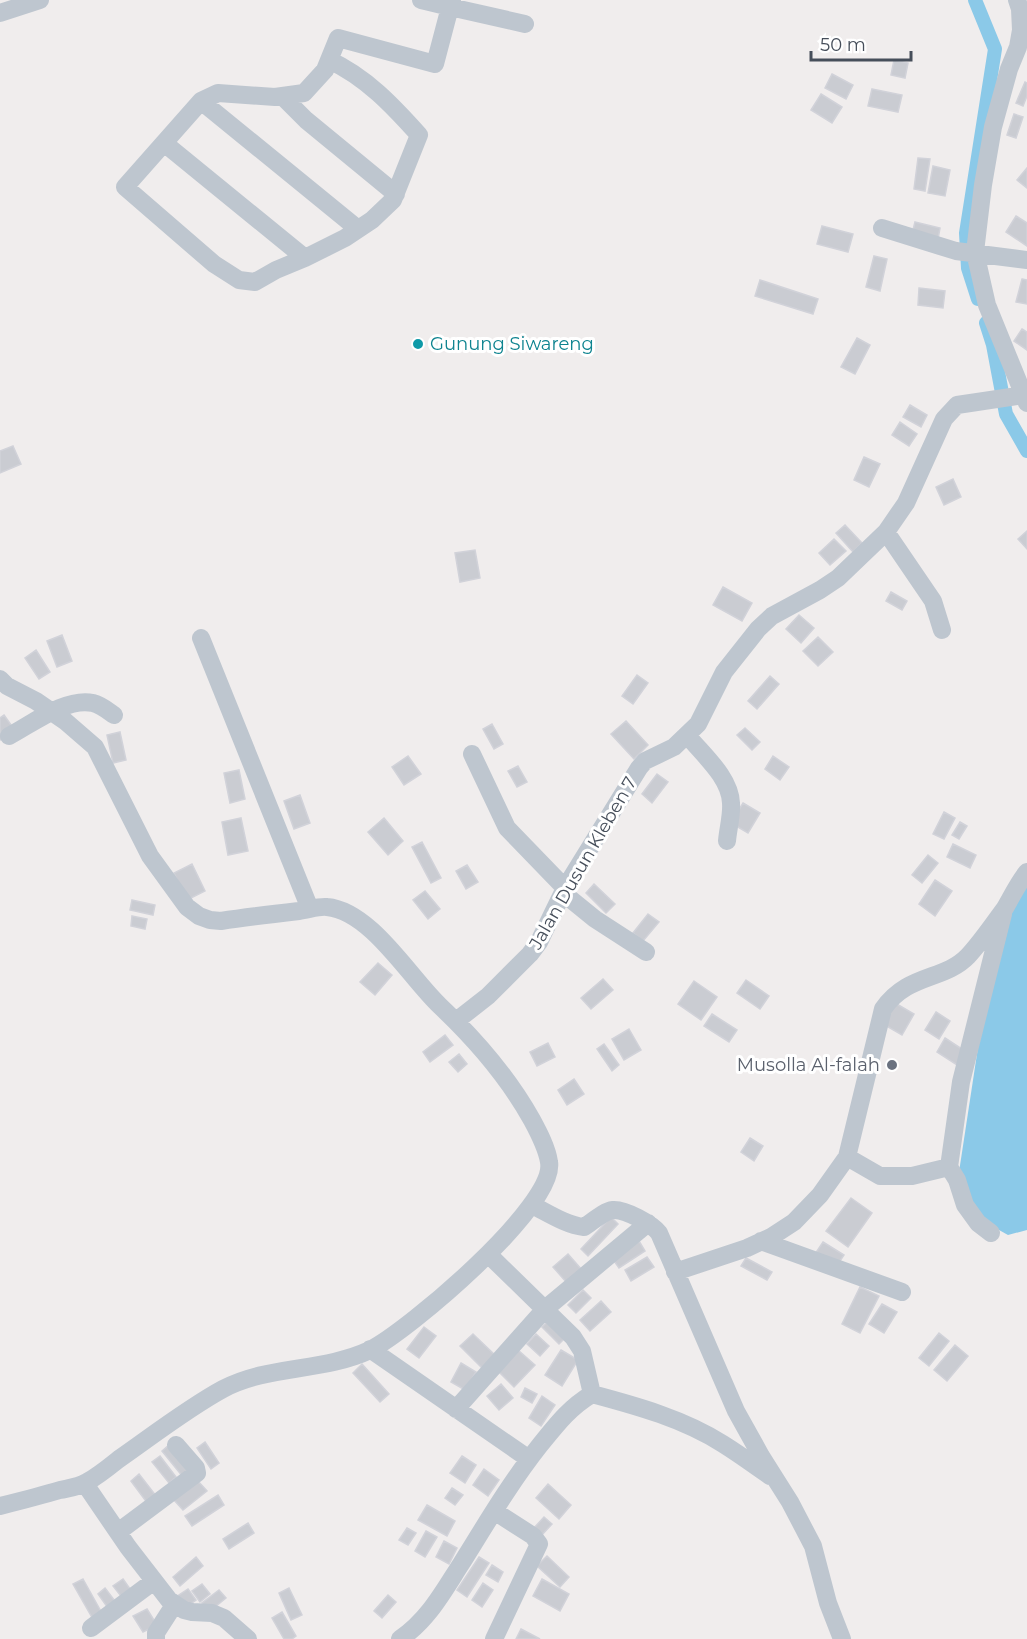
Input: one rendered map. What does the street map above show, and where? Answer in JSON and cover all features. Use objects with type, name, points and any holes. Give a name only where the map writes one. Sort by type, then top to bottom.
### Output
[{"type":"street","points":[[0,13],[40,0]]},
{"type":"street","points":[[421,0],[451,4],[525,24]]},
{"type":"street","points":[[329,60],[342,66],[386,98],[419,135],[393,200],[358,229],[255,282],[239,280],[214,264],[126,187],[201,101],[218,93],[274,97],[304,93],[325,70],[329,60],[338,38],[435,64],[451,4]]},
{"type":"street","points":[[1020,398],[969,252],[993,127],[1009,69],[1018,47],[1021,8]]},
{"type":"street","points":[[282,96],[306,120],[396,194]]},
{"type":"street","points":[[201,101],[358,229]]},
{"type":"street","points":[[164,143],[305,258]]},
{"type":"street","points":[[882,228],[932,245],[1027,260]]},
{"type":"street","name":"Jalan Dusun Kleben 7","points":[[456,1021],[488,996],[530,954],[564,890],[639,768],[645,761],[674,747],[687,735],[703,714],[724,672],[758,629],[772,616],[838,578],[886,532],[906,503],[944,419],[957,405],[1020,398]]},
{"type":"street","points":[[886,532],[933,601],[942,630]]},
{"type":"street","points":[[201,638],[310,909]]},
{"type":"street","points":[[0,679],[7,686],[51,712],[95,747],[150,856],[187,908],[199,916],[221,921],[326,907],[355,917],[383,943],[426,993],[456,1021],[504,1075],[539,1133],[550,1170],[547,1181],[532,1205],[488,1254],[433,1303],[370,1349],[340,1360],[243,1380],[222,1389],[85,1484],[0,1506]]},
{"type":"street","points":[[9,736],[51,712],[76,704],[91,703],[102,706],[114,715]]},
{"type":"street","points":[[687,735],[723,778],[731,795],[732,806],[727,841]]},
{"type":"street","points":[[472,754],[507,828],[564,890],[596,919],[646,952]]},
{"type":"street","points":[[675,1272],[747,1248],[761,1241],[794,1222],[820,1195],[847,1157],[883,1009],[896,993],[910,984],[968,957],[1005,907],[1027,872]]},
{"type":"street","points":[[991,1233],[978,1223],[965,1205],[957,1180],[949,1167],[961,1082],[1005,907]]},
{"type":"street","points":[[847,1157],[880,1176],[912,1176],[949,1167]]},
{"type":"street","points":[[532,1205],[581,1227],[614,1210],[648,1223],[659,1233],[745,1429],[779,1482],[813,1546],[828,1603],[842,1639]]},
{"type":"street","points":[[456,1409],[545,1309],[648,1223]]},
{"type":"street","points":[[761,1241],[902,1292]]},
{"type":"street","points":[[488,1254],[573,1337],[582,1351],[592,1394]]},
{"type":"street","points":[[370,1349],[529,1459]]},
{"type":"street","points":[[592,1394],[669,1418],[723,1443],[779,1482]]},
{"type":"street","points":[[400,1639],[435,1606],[529,1459],[566,1412],[592,1394]]},
{"type":"street","points":[[723,1443],[745,1429]]},
{"type":"street","points":[[118,1532],[197,1473],[196,1468],[176,1445]]},
{"type":"street","points":[[85,1484],[154,1581],[174,1605],[192,1612],[212,1613],[224,1618],[248,1639]]},
{"type":"street","points":[[494,1511],[532,1536],[538,1544],[494,1639]]},
{"type":"street","points":[[91,1628],[154,1581]]},
{"type":"street","points":[[156,1639],[156,1633],[174,1605]]},
{"type":"water","points":[[1027,883],[1027,1230],[1008,1235],[981,1220],[959,1172],[984,1008],[1003,936],[1014,906]]},
{"type":"building","points":[[894,60],[908,63],[905,78],[891,75]]},
{"type":"building","points":[[832,74],[853,85],[846,99],[825,88]]},
{"type":"building","points":[[1025,82],[1027,83],[1027,96],[1023,106],[1016,103]]},
{"type":"building","points":[[872,89],[902,95],[898,112],[868,106]]},
{"type":"building","points":[[821,94],[842,107],[832,123],[811,110]]},
{"type":"building","points":[[1014,114],[1023,117],[1016,138],[1007,135]]},
{"type":"building","points":[[918,158],[930,159],[925,191],[914,189]]},
{"type":"building","points":[[933,166],[950,170],[945,196],[928,193]]},
{"type":"building","points":[[1027,168],[1027,188],[1017,180]]},
{"type":"building","points":[[1016,216],[1027,223],[1027,246],[1006,232]]},
{"type":"building","points":[[915,222],[940,228],[938,239],[912,234]]},
{"type":"building","points":[[822,226],[853,234],[848,252],[817,244]]},
{"type":"building","points":[[874,256],[887,259],[880,291],[866,287]]},
{"type":"building","points":[[1022,279],[1027,280],[1027,304],[1016,302]]},
{"type":"building","points":[[760,280],[818,299],[813,314],[755,296]]},
{"type":"building","points":[[919,288],[945,291],[943,308],[918,305]]},
{"type":"building","points":[[1022,329],[1027,332],[1027,350],[1014,341]]},
{"type":"building","points":[[857,338],[870,345],[855,374],[841,367]]},
{"type":"building","points":[[910,405],[927,415],[921,427],[903,417]]},
{"type":"building","points":[[900,422],[917,434],[909,446],[892,435]]},
{"type":"building","points":[[13,446],[21,464],[0,473],[0,451]]},
{"type":"building","points":[[864,457],[880,464],[869,487],[854,480]]},
{"type":"building","points":[[953,479],[961,497],[944,505],[936,487]]},
{"type":"building","points":[[845,525],[862,543],[853,552],[836,533]]},
{"type":"building","points":[[1027,531],[1027,549],[1018,539]]},
{"type":"building","points":[[834,539],[846,551],[830,565],[819,553]]},
{"type":"building","points":[[475,550],[480,578],[460,582],[455,553]]},
{"type":"building","points":[[723,587],[752,603],[742,621],[713,605]]},
{"type":"building","points":[[891,592],[907,601],[902,610],[886,601]]},
{"type":"building","points":[[799,615],[814,628],[801,643],[786,629]]},
{"type":"building","points":[[62,635],[72,661],[57,667],[47,641]]},
{"type":"building","points":[[818,637],[833,652],[818,666],[803,651]]},
{"type":"building","points":[[36,650],[50,672],[39,679],[25,658]]},
{"type":"building","points":[[637,675],[648,683],[633,704],[622,696]]},
{"type":"building","points":[[770,676],[779,684],[757,709],[748,701]]},
{"type":"building","points":[[4,715],[14,729],[0,740],[0,718]]},
{"type":"building","points":[[626,721],[648,745],[634,759],[611,734]]},
{"type":"building","points":[[492,724],[503,744],[494,749],[483,729]]},
{"type":"building","points":[[745,728],[760,742],[752,750],[737,735]]},
{"type":"building","points":[[120,732],[126,760],[113,763],[107,735]]},
{"type":"building","points":[[408,756],[421,774],[404,785],[392,767]]},
{"type":"building","points":[[773,756],[789,767],[780,780],[765,769]]},
{"type":"building","points":[[518,766],[527,782],[517,787],[508,771]]},
{"type":"building","points":[[239,770],[245,799],[230,803],[224,773]]},
{"type":"building","points":[[657,774],[668,782],[652,803],[642,794]]},
{"type":"building","points":[[300,795],[310,823],[294,829],[284,801]]},
{"type":"building","points":[[743,803],[760,813],[748,833],[731,823]]},
{"type":"building","points":[[944,812],[955,818],[944,839],[933,834]]},
{"type":"building","points":[[241,818],[248,851],[228,855],[222,822]]},
{"type":"building","points":[[384,818],[403,841],[388,855],[368,832]]},
{"type":"building","points":[[960,822],[967,826],[959,839],[952,835]]},
{"type":"building","points":[[422,842],[441,878],[431,883],[412,847]]},
{"type":"building","points":[[953,844],[976,855],[970,868],[947,857]]},
{"type":"building","points":[[928,855],[938,863],[922,883],[912,875]]},
{"type":"building","points":[[192,864],[205,891],[187,900],[174,873]]},
{"type":"building","points":[[467,865],[478,882],[466,889],[456,871]]},
{"type":"building","points":[[935,880],[952,891],[935,916],[919,904]]},
{"type":"building","points":[[594,884],[615,904],[606,913],[586,893]]},
{"type":"building","points":[[425,891],[440,909],[428,919],[413,900]]},
{"type":"building","points":[[132,900],[155,905],[153,915],[130,910]]},
{"type":"building","points":[[648,914],[659,922],[643,941],[633,933]]},
{"type":"building","points":[[132,916],[147,919],[145,929],[131,926]]},
{"type":"building","points":[[378,963],[392,975],[375,995],[360,982]]},
{"type":"building","points":[[603,979],[613,990],[591,1009],[581,998]]},
{"type":"building","points":[[746,980],[769,996],[760,1009],[737,993]]},
{"type":"building","points":[[694,981],[717,997],[701,1020],[678,1004]]},
{"type":"building","points":[[895,1003],[914,1014],[902,1035],[883,1024]]},
{"type":"building","points":[[936,1012],[950,1021],[939,1039],[925,1030]]},
{"type":"building","points":[[712,1014],[737,1030],[729,1042],[704,1026]]},
{"type":"building","points":[[629,1029],[641,1050],[624,1060],[612,1039]]},
{"type":"building","points":[[445,1035],[453,1045],[430,1062],[423,1052]]},
{"type":"building","points":[[945,1038],[965,1051],[957,1065],[937,1052]]},
{"type":"building","points":[[548,1043],[555,1057],[537,1066],[530,1052]]},
{"type":"building","points":[[604,1044],[619,1065],[612,1071],[597,1049]]},
{"type":"building","points":[[459,1054],[467,1064],[458,1072],[449,1062]]},
{"type":"building","points":[[574,1079],[584,1094],[567,1105],[558,1090]]},
{"type":"building","points":[[750,1138],[763,1146],[754,1161],[741,1152]]},
{"type":"building","points":[[851,1198],[872,1213],[848,1247],[826,1231]]},
{"type":"building","points":[[611,1217],[618,1224],[588,1256],[581,1249]]},
{"type":"building","points":[[639,1241],[645,1251],[619,1268],[612,1258]]},
{"type":"building","points":[[823,1242],[844,1255],[836,1267],[815,1254]]},
{"type":"building","points":[[568,1254],[582,1270],[567,1283],[553,1267]]},
{"type":"building","points":[[647,1257],[654,1267],[631,1281],[625,1270]]},
{"type":"building","points":[[746,1258],[772,1272],[767,1280],[741,1266]]},
{"type":"building","points":[[860,1287],[879,1296],[860,1333],[842,1324]]},
{"type":"building","points":[[583,1290],[591,1298],[576,1313],[568,1305]]},
{"type":"building","points":[[601,1301],[611,1312],[590,1331],[580,1320]]},
{"type":"building","points":[[882,1304],[897,1312],[884,1333],[869,1324]]},
{"type":"building","points":[[549,1320],[566,1337],[559,1344],[542,1327]]},
{"type":"building","points":[[424,1327],[436,1336],[419,1358],[407,1349]]},
{"type":"building","points":[[939,1333],[949,1341],[929,1366],[919,1358]]},
{"type":"building","points":[[473,1334],[496,1356],[483,1369],[460,1346]]},
{"type":"building","points":[[536,1334],[549,1346],[540,1356],[527,1344]]},
{"type":"building","points":[[955,1345],[968,1356],[947,1381],[934,1370]]},
{"type":"building","points":[[518,1350],[535,1365],[514,1387],[498,1371]]},
{"type":"building","points":[[561,1350],[578,1360],[562,1386],[545,1375]]},
{"type":"building","points":[[461,1363],[476,1372],[465,1390],[451,1382]]},
{"type":"building","points":[[362,1364],[389,1394],[380,1402],[353,1373]]},
{"type":"building","points":[[501,1384],[513,1398],[499,1410],[487,1396]]},
{"type":"building","points":[[525,1388],[537,1394],[532,1403],[521,1397]]},
{"type":"building","points":[[542,1396],[555,1405],[541,1426],[529,1418]]},
{"type":"building","points":[[205,1442],[219,1463],[211,1469],[197,1448]]},
{"type":"building","points":[[170,1444],[191,1470],[183,1477],[162,1451]]},
{"type":"building","points":[[160,1456],[176,1477],[169,1483],[152,1462]]},
{"type":"building","points":[[462,1456],[476,1465],[465,1483],[450,1473]]},
{"type":"building","points":[[484,1469],[499,1480],[488,1496],[473,1485]]},
{"type":"building","points":[[139,1474],[157,1497],[148,1504],[131,1481]]},
{"type":"building","points":[[197,1480],[207,1491],[183,1510],[174,1500]]},
{"type":"building","points":[[548,1484],[571,1505],[559,1519],[536,1498]]},
{"type":"building","points":[[452,1488],[463,1495],[455,1505],[445,1498]]},
{"type":"building","points":[[218,1495],[224,1505],[192,1526],[185,1516]]},
{"type":"building","points":[[427,1505],[455,1521],[447,1536],[418,1520]]},
{"type":"building","points":[[544,1517],[552,1524],[541,1536],[533,1529]]},
{"type":"building","points":[[248,1523],[254,1533],[229,1549],[223,1539]]},
{"type":"building","points":[[407,1528],[416,1533],[408,1545],[399,1540]]},
{"type":"building","points":[[426,1531],[437,1537],[425,1557],[415,1551]]},
{"type":"building","points":[[444,1541],[457,1548],[449,1564],[436,1557]]},
{"type":"building","points":[[547,1556],[569,1577],[560,1587],[537,1566]]},
{"type":"building","points":[[196,1557],[203,1566],[180,1586],[173,1577]]},
{"type":"building","points":[[479,1557],[489,1563],[467,1597],[457,1590]]},
{"type":"building","points":[[492,1565],[503,1572],[498,1582],[486,1575]]},
{"type":"building","points":[[83,1579],[103,1615],[94,1621],[73,1584]]},
{"type":"building","points":[[123,1579],[133,1593],[124,1600],[113,1586]]},
{"type":"building","points":[[542,1579],[569,1594],[560,1611],[533,1596]]},
{"type":"building","points":[[483,1583],[493,1590],[482,1607],[472,1600]]},
{"type":"building","points":[[202,1584],[210,1594],[200,1602],[192,1591]]},
{"type":"building","points":[[105,1588],[118,1605],[110,1611],[98,1594]]},
{"type":"building","points":[[289,1588],[302,1615],[291,1620],[279,1593]]},
{"type":"building","points":[[188,1589],[196,1600],[185,1608],[176,1597]]},
{"type":"building","points":[[219,1590],[226,1598],[209,1612],[202,1603]]},
{"type":"building","points":[[388,1595],[396,1602],[382,1618],[374,1611]]},
{"type":"building","points":[[147,1609],[157,1625],[143,1632],[133,1616]]},
{"type":"building","points":[[282,1612],[296,1636],[292,1639],[284,1639],[272,1618]]},
{"type":"building","points":[[521,1629],[540,1639],[516,1639]]},
{"type":"waterway","points":[[975,0],[995,49],[966,233],[968,268],[978,299]]},
{"type":"waterway","points":[[986,323],[993,345],[1006,414],[1027,451]]},
{"type":"place","name":"Gunung Siwareng","points":[[418,344]]},
{"type":"place","name":"Musolla Al-falah","points":[[892,1065]]}]
